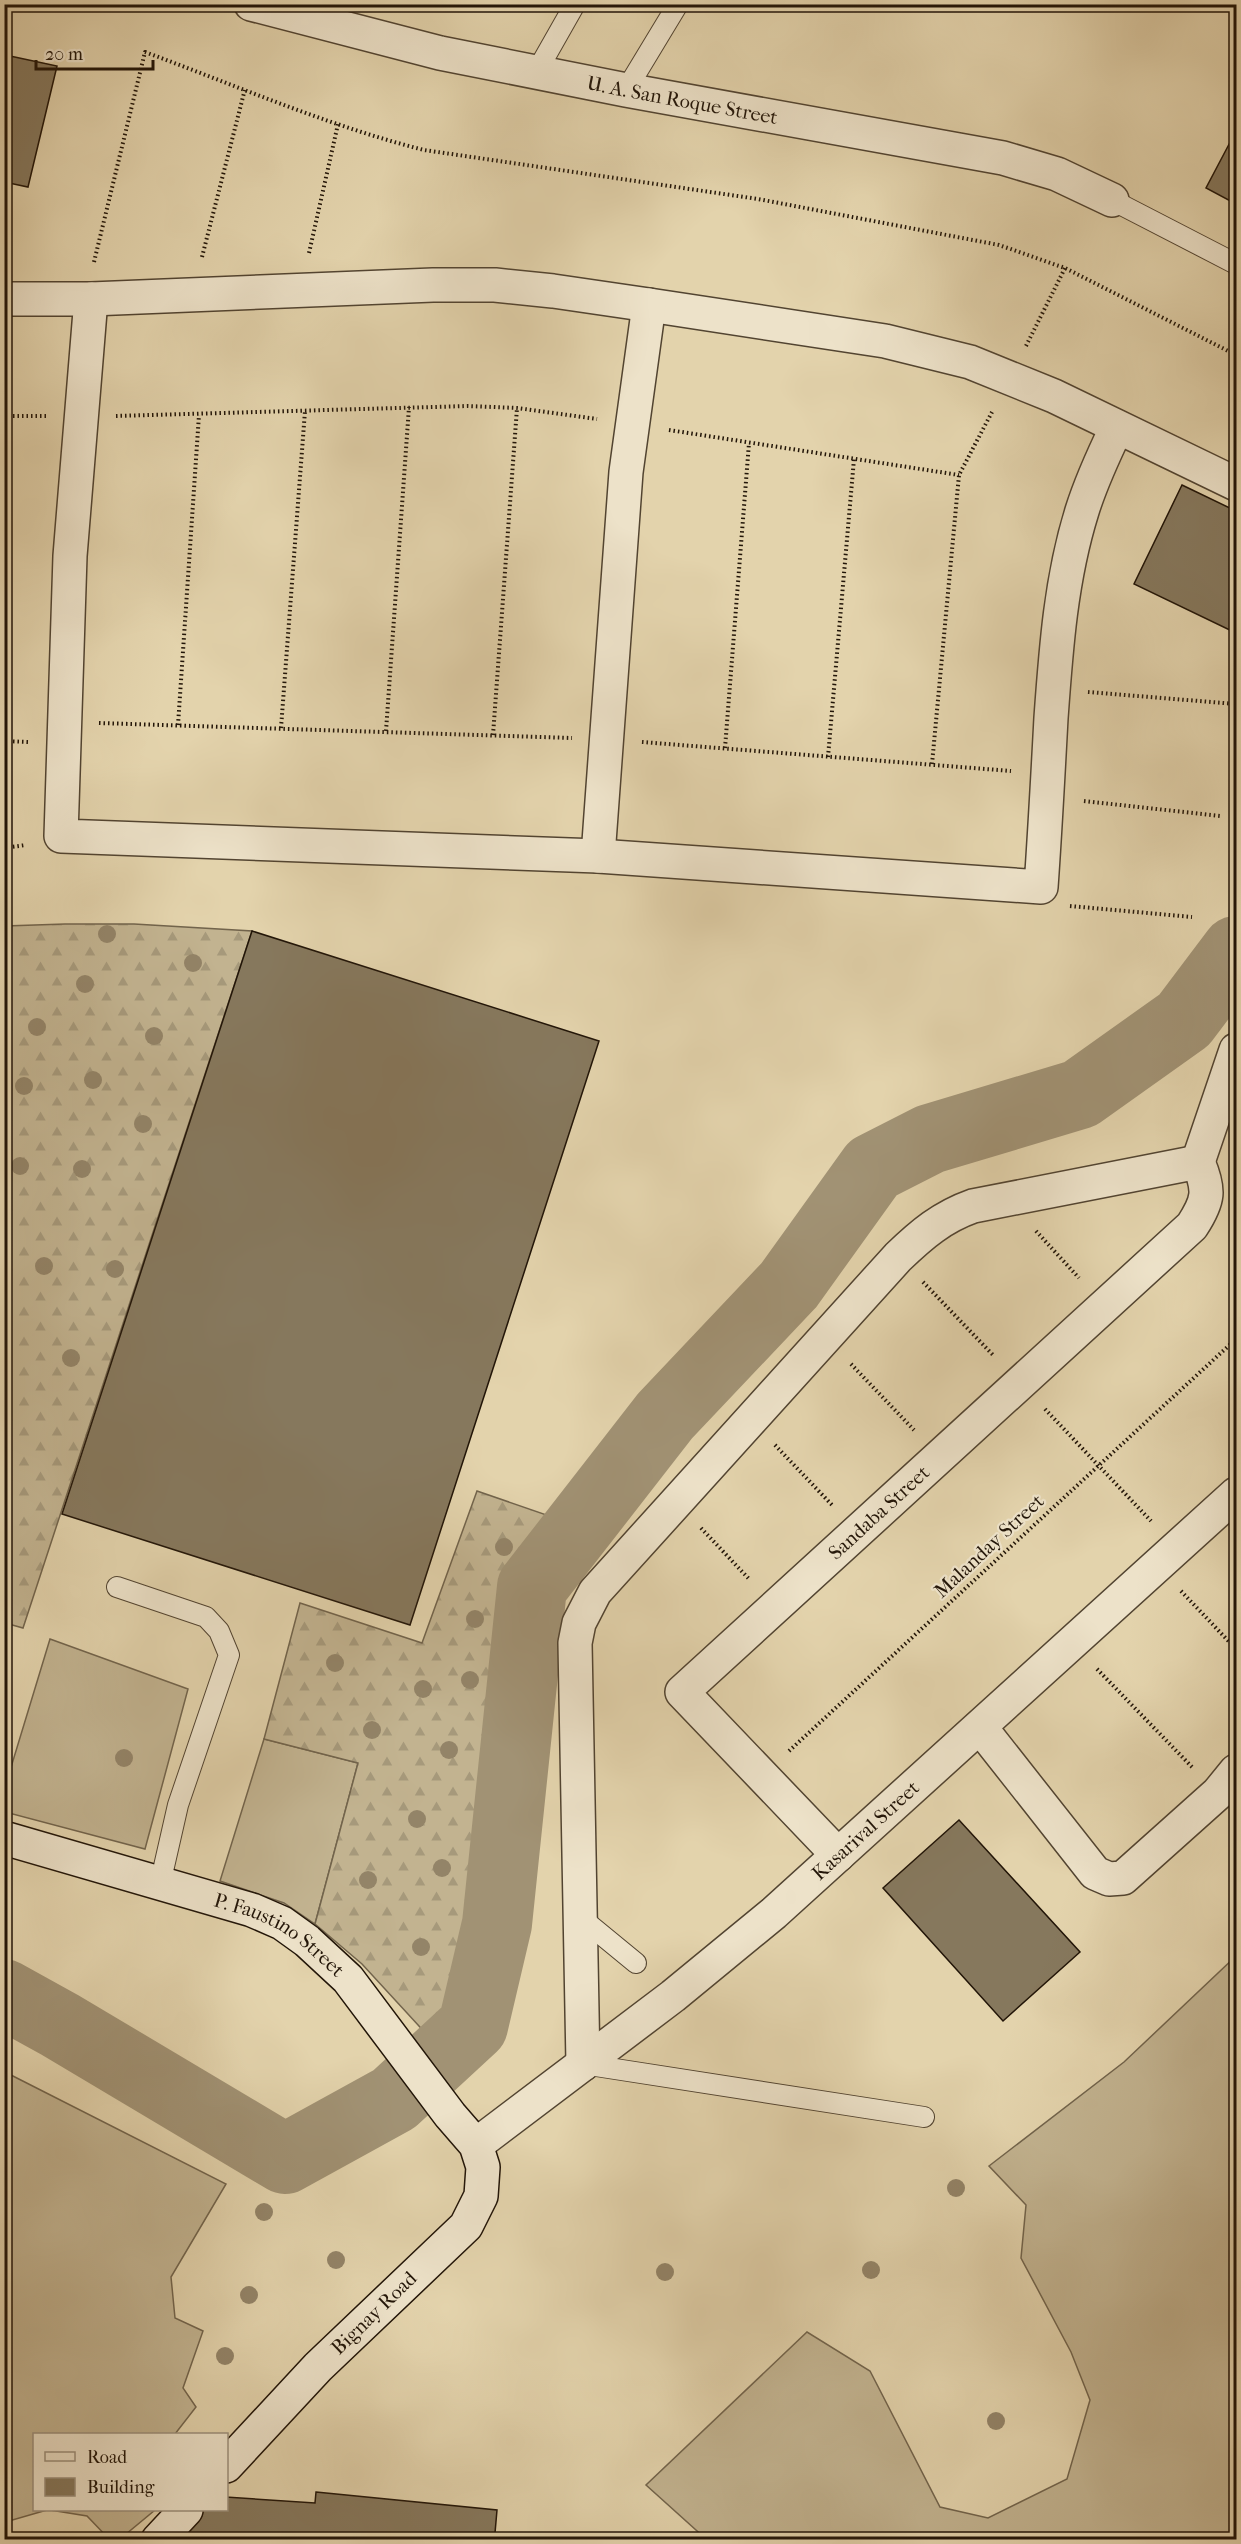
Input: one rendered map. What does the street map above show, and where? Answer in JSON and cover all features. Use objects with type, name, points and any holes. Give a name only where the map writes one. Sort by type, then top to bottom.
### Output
[{"type":"street","name":"U. A. San Roque Street","points":[[251,4],[440,53],[626,90],[1003,158],[1058,174],[1112,200]]},
{"type":"street","points":[[4,299],[91,300],[300,289],[495,285],[649,305],[885,341],[959,359],[1010,377],[1236,484]]},
{"type":"street","points":[[91,300],[70,556],[61,836],[598,856],[1041,887],[1057,639],[1070,554],[1086,500],[1117,427]]},
{"type":"street","points":[[598,856],[626,472],[649,305]]},
{"type":"street","points":[[583,2064],[575,1643],[579,1623],[595,1592],[898,1257],[926,1230],[949,1215],[973,1206],[1198,1162],[1236,1050]]},
{"type":"street","name":"Sandaba Street","points":[[838,1855],[682,1692],[1192,1226],[1202,1210],[1207,1195],[1204,1177],[1198,1162]]},
{"type":"street","name":"Kasarival Street","points":[[476,2145],[727,1953],[1236,1494]]},
{"type":"street","points":[[980,1727],[1095,1873],[1109,1879],[1123,1878],[1227,1782]]},
{"type":"street","name":"P. Faustino Street","points":[[4,1838],[252,1910],[282,1923],[306,1941],[348,1979],[450,2115],[476,2145]]},
{"type":"street","name":"Bignay Road","points":[[228,2464],[318,2367],[466,2226],[481,2196],[483,2167],[476,2145]]},
{"type":"street","points":[[158,2540],[185,2511]]},
{"type":"lane","points":[[537,71],[575,4]]},
{"type":"lane","points":[[626,90],[678,4]]},
{"type":"lane","points":[[1112,200],[1236,264]]},
{"type":"lane","points":[[117,1587],[206,1617],[219,1631],[229,1655],[178,1805],[159,1884]]},
{"type":"lane","points":[[580,1917],[636,1963]]},
{"type":"lane","points":[[583,2064],[924,2117]]},
{"type":"path","points":[[91,300],[93,269],[99,237],[145,52],[383,140],[424,150],[758,199],[999,245],[1065,268],[1236,355]]},
{"type":"path","points":[[193,294],[245,89]]},
{"type":"path","points":[[300,289],[338,124]]},
{"type":"path","points":[[932,765],[959,476],[1065,268]]},
{"type":"path","points":[[81,416],[199,415],[409,407],[517,408],[959,476]]},
{"type":"path","points":[[386,731],[409,407]]},
{"type":"path","points":[[493,735],[517,408]]},
{"type":"path","points":[[281,728],[305,411]]},
{"type":"path","points":[[178,725],[199,415]]},
{"type":"path","points":[[725,748],[748,443]]},
{"type":"path","points":[[828,757],[854,459]]},
{"type":"path","points":[[1053,689],[1236,704]]},
{"type":"path","points":[[66,722],[606,739],[725,748],[932,765],[1220,816]]},
{"type":"path","points":[[1041,887],[1058,902],[1071,907],[1192,917]]},
{"type":"path","points":[[1007,1199],[1104,1306]]},
{"type":"path","points":[[898,1257],[1099,1466],[1236,1649]]},
{"type":"path","points":[[826,1337],[939,1456]]},
{"type":"path","name":"Malanday Street","points":[[762,1775],[1236,1339]]},
{"type":"path","points":[[751,1419],[857,1531]]},
{"type":"path","points":[[677,1502],[775,1606]]},
{"type":"path","points":[[1072,1643],[1227,1782]]},
{"type":"green space","points":[[134,924],[252,931],[23,1628],[5,1623],[5,926]]},
{"type":"green space","points":[[477,1491],[567,1522],[518,1584],[482,1919],[456,2015],[430,2038],[362,1964],[315,1924],[358,1763],[264,1739],[300,1603],[422,1643]]},
{"type":"green space","points":[[50,1639],[188,1689],[145,1849],[5,1812],[5,1787]]},
{"type":"green space","points":[[264,1739],[358,1763],[315,1924],[284,1903],[220,1881]]},
{"type":"green space","points":[[1236,1956],[1236,2539],[706,2539],[646,2485],[807,2332],[870,2371],[940,2507],[988,2518],[1067,2479],[1090,2400],[1071,2352],[1021,2258],[1026,2205],[989,2166],[1124,2062]]},
{"type":"green space","points":[[5,2072],[226,2184],[171,2277],[175,2318],[203,2331],[183,2388],[196,2407],[176,2433],[33,2433],[33,2511],[44,2511],[9,2521],[4,2520]]},
{"type":"green space","points":[[56,2511],[154,2511],[120,2539],[110,2540],[87,2516]]},
{"type":"building","points":[[10,56],[57,66],[28,187],[4,182],[4,80]]},
{"type":"building","points":[[1236,131],[1236,204],[1206,188]]},
{"type":"building","points":[[1182,485],[1236,511],[1236,633],[1134,584]]},
{"type":"building","points":[[252,931],[599,1041],[410,1625],[62,1514]]},
{"type":"building","points":[[959,1820],[1080,1952],[1003,2021],[883,1888]]},
{"type":"building","points":[[316,2492],[497,2510],[495,2533],[513,2533],[512,2540],[174,2540],[201,2511],[228,2511],[228,2497],[315,2503]]},
{"type":"waterway","points":[[4,1994],[285,2159],[394,2099],[473,2026],[497,1924],[532,1587],[665,1416],[789,1285],[873,1168],[930,1139],[1080,1094],[1184,1020],[1236,951]]}]
